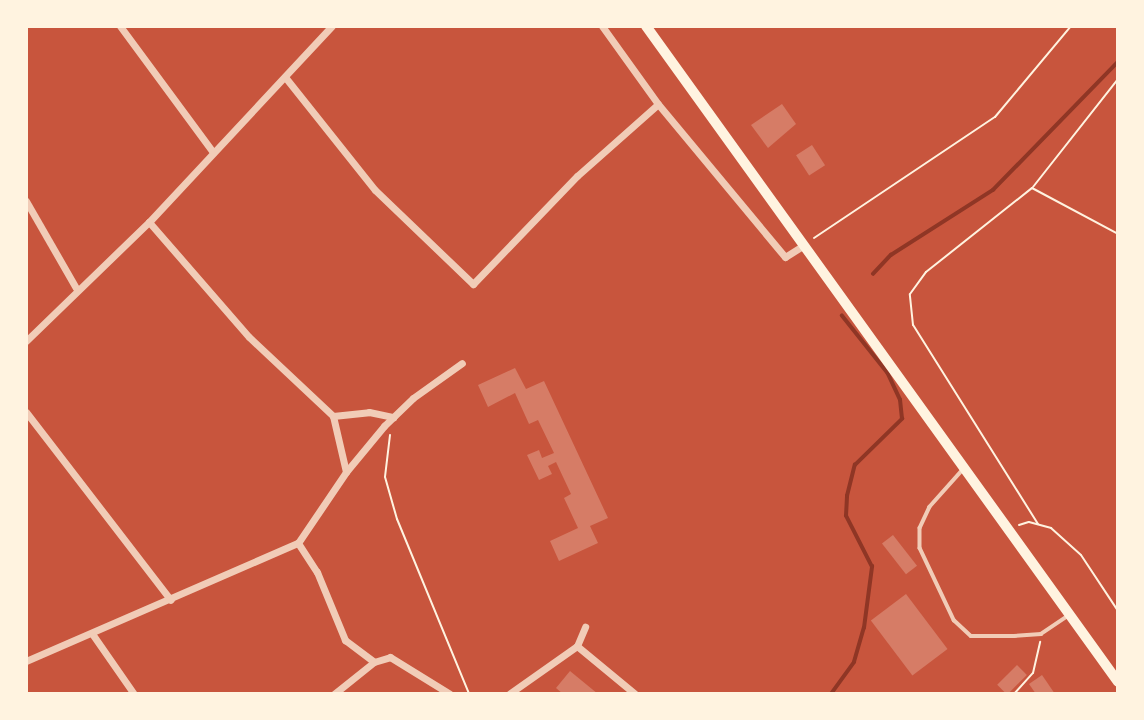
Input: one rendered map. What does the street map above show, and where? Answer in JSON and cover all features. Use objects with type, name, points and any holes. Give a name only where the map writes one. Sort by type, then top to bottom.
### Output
[{"type":"highway","points":[[646,26],[1118,682]]},
{"type":"street","points":[[120,26],[213,152]]},
{"type":"street","points":[[26,341],[76,288],[149,222],[332,26]]},
{"type":"street","points":[[602,26],[658,104],[785,257],[804,245]]},
{"type":"street","points":[[285,76],[375,190],[473,284],[577,176],[658,104]]},
{"type":"street","points":[[26,201],[76,288]]},
{"type":"street","points":[[149,222],[249,337],[332,416],[345,472]]},
{"type":"street","points":[[26,661],[93,635],[298,543],[345,472],[393,418],[462,363]]},
{"type":"street","points":[[26,412],[171,600]]},
{"type":"street","points":[[332,416],[369,412],[393,418]]},
{"type":"street","points":[[298,543],[317,572],[345,640],[373,662]]},
{"type":"street","points":[[510,693],[578,646],[585,627]]},
{"type":"street","points":[[93,635],[134,694]]},
{"type":"street","points":[[578,646],[635,694]]},
{"type":"street","points":[[334,694],[373,662],[390,657],[450,694]]},
{"type":"lane","points":[[964,468],[930,508],[919,528],[920,548],[938,594],[971,636],[1041,634],[1069,615]]},
{"type":"path","points":[[804,245],[995,117],[1071,26]]},
{"type":"path","points":[[1038,524],[913,325],[910,295],[926,272],[1032,188],[1118,79]]},
{"type":"path","points":[[1032,188],[1118,234]]},
{"type":"path","points":[[393,418],[385,477],[397,519],[469,694]]},
{"type":"path","points":[[1008,529],[1029,522],[1051,528],[1081,555],[1118,611]]},
{"type":"path","points":[[1014,694],[1033,673],[1041,634]]},
{"type":"building","points":[[782,104],[796,124],[768,148],[751,125]]},
{"type":"building","points":[[812,145],[825,165],[809,175],[796,155]]},
{"type":"building","points":[[515,368],[526,389],[544,381],[608,518],[590,526],[598,543],[559,561],[550,541],[578,528],[564,498],[571,494],[556,462],[548,466],[552,474],[539,480],[527,455],[539,450],[542,458],[554,453],[538,420],[529,424],[515,393],[488,407],[478,385]]},
{"type":"building","points":[[893,535],[917,566],[906,574],[882,544]]},
{"type":"building","points":[[906,594],[948,649],[912,676],[871,620]]},
{"type":"building","points":[[1017,665],[1027,675],[1008,694],[997,685]]},
{"type":"building","points":[[570,671],[598,694],[563,694],[556,688]]},
{"type":"building","points":[[1042,675],[1055,694],[1036,694],[1029,684]]},
{"type":"waterway","points":[[873,274],[891,255],[993,190],[1118,62]]},
{"type":"waterway","points":[[831,694],[854,662],[864,628],[872,567],[846,516],[847,496],[855,465],[902,419],[900,400],[888,374],[842,316]]}]
